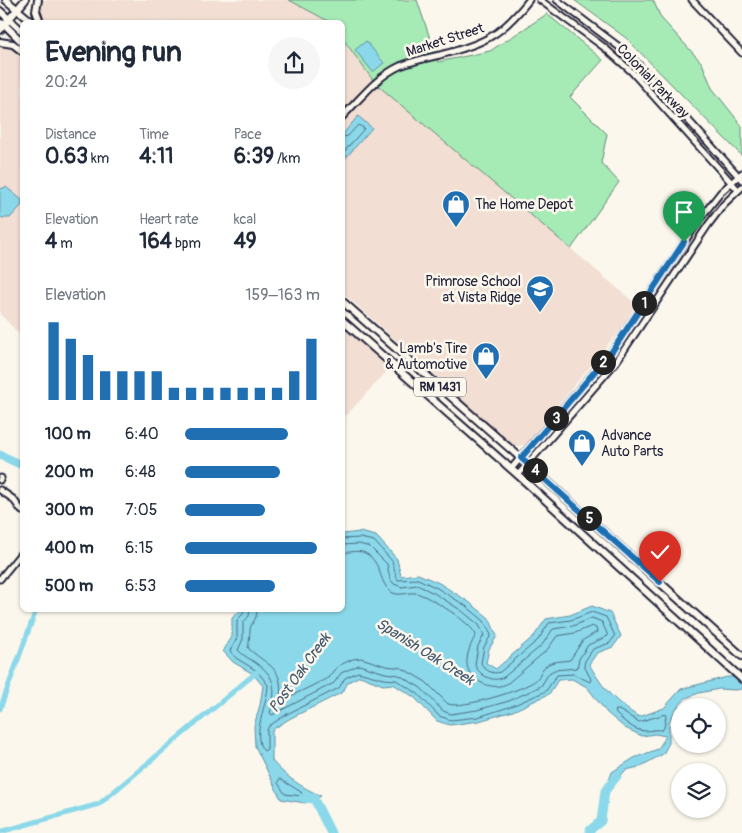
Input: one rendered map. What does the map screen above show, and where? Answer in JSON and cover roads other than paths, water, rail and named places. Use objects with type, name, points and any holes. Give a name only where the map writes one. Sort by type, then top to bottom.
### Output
[{"type":"main road","points":[[3,24],[23,0]]},
{"type":"main road","points":[[38,0],[36,11],[39,20]]},
{"type":"main road","points":[[20,40],[3,24],[0,11],[8,1],[30,20]]},
{"type":"main road","points":[[3,24],[20,30]]},
{"type":"main road","points":[[0,42],[13,44],[20,49]]},
{"type":"main road","name":"RM 1431","points":[[345,304],[528,464],[740,655]]},
{"type":"main road","name":"RM 1431","points":[[345,323],[518,475],[742,679]]},
{"type":"street","name":"Market Street","points":[[345,114],[383,76],[416,60],[480,43],[510,23],[529,0]]},
{"type":"street","name":"Colonial Parkway","points":[[540,0],[619,59],[731,182],[740,188]]},
{"type":"street","name":"Colonial Parkway","points":[[557,0],[635,60],[741,176]]},
{"type":"street","points":[[692,0],[742,53]]},
{"type":"street","points":[[511,469],[613,350],[711,203],[731,182],[741,176]]},
{"type":"street","points":[[518,475],[616,362],[708,225],[724,204],[740,188]]},
{"type":"street","points":[[0,490],[13,499],[20,508]]},
{"type":"street","points":[[0,579],[20,554]]},
{"type":"water","points":[[366,41],[384,63],[373,72],[355,50]]},
{"type":"water","points":[[358,116],[372,128],[345,159],[345,132]]},
{"type":"water","points":[[6,187],[20,198],[20,207],[10,218],[2,218],[0,216],[0,189]]},
{"type":"water","points":[[360,532],[376,536],[397,559],[401,576],[418,574],[439,583],[469,602],[489,618],[497,636],[489,649],[486,663],[496,669],[534,636],[546,619],[570,615],[592,606],[610,613],[621,636],[613,647],[597,653],[589,664],[610,694],[639,717],[664,708],[671,700],[669,743],[663,754],[639,767],[626,770],[605,791],[612,772],[634,758],[658,749],[666,736],[655,734],[642,736],[625,728],[607,713],[587,687],[572,679],[558,680],[549,694],[513,711],[479,721],[450,725],[437,721],[414,697],[393,684],[383,685],[360,676],[348,682],[343,692],[289,719],[272,730],[272,761],[294,781],[321,796],[305,803],[281,799],[255,746],[254,726],[263,686],[253,674],[233,662],[223,651],[232,637],[232,618],[239,612],[345,612],[345,534]]},
{"type":"water","points":[[727,677],[742,677],[742,689],[719,689],[686,698],[673,698],[681,689]]},
{"type":"waterway","name":"Spanish Oak Creek","points":[[0,455],[20,464]]},
{"type":"waterway","points":[[0,709],[35,612]]},
{"type":"waterway","points":[[0,832],[99,804],[258,671]]},
{"type":"waterway","points":[[590,833],[590,830],[601,821],[605,791],[617,776]]},
{"type":"waterway","name":"Post Oak Creek","points":[[303,798],[314,799],[331,833]]},
{"type":"place","name":"The Home Depot","points":[[456,228]]},
{"type":"place","name":"Primrose School at Vista Ridge","points":[[540,313]]},
{"type":"place","name":"Lamb's Tire & Automotive","points":[[486,380]]},
{"type":"place","name":"Advance Auto Parts","points":[[582,467]]}]
